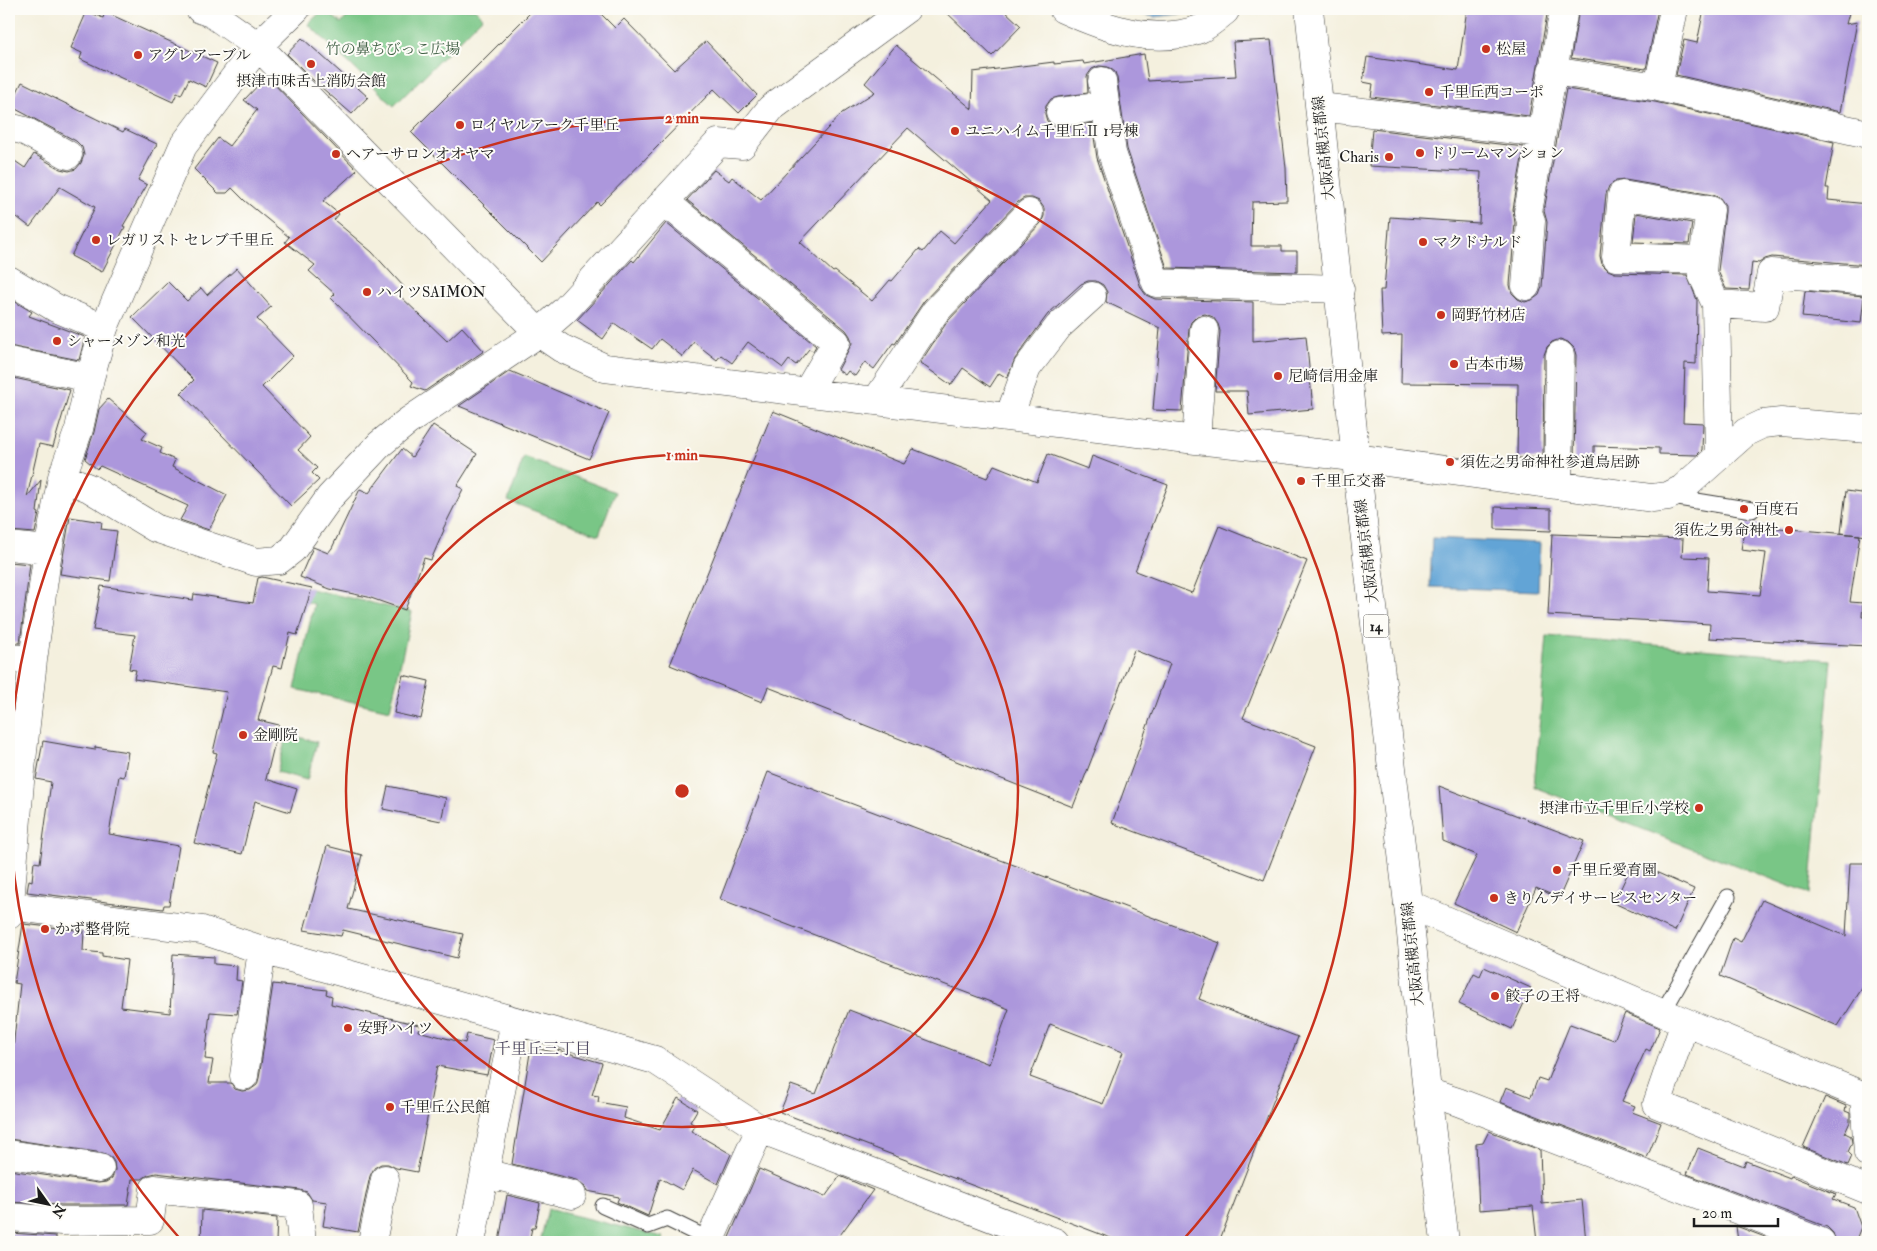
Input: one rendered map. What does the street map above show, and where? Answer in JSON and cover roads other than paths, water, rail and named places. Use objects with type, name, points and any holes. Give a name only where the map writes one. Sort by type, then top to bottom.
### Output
[{"type":"street","points":[[9,915],[21,659],[48,550],[62,478],[79,429],[90,378],[104,328],[183,146],[258,46],[296,9]]},
{"type":"street","points":[[62,478],[89,488],[155,528],[256,562],[279,560],[294,549],[330,497],[380,444],[407,422],[539,333],[564,311],[718,143],[742,145],[771,108],[906,9]]},
{"type":"street","points":[[1063,9],[1095,23],[1135,35],[1174,35],[1201,28],[1226,9]]},
{"type":"street","name":"大阪高槻京都線","points":[[1309,9],[1340,289],[1359,488],[1408,904],[1427,1092],[1445,1242]]},
{"type":"street","points":[[1526,286],[1530,221],[1528,212],[1564,9]]},
{"type":"street","points":[[1658,87],[1674,9]]},
{"type":"street","points":[[206,10],[258,46],[539,333],[561,348],[605,368],[1196,440],[1327,454],[1652,498],[1668,496],[1682,489],[1746,432],[1763,424],[1781,422],[1868,429]]},
{"type":"street","points":[[1552,70],[1658,87],[1868,134]]},
{"type":"street","points":[[1060,112],[1104,94],[1112,152],[1156,283],[1340,289]]},
{"type":"street","points":[[1320,107],[1541,133]]},
{"type":"street","points":[[9,127],[25,131],[68,154]]},
{"type":"street","points":[[664,201],[836,342],[807,392]]},
{"type":"street","points":[[876,401],[935,312],[1029,213]]},
{"type":"street","points":[[1704,260],[1702,274],[1716,304],[1719,456]]},
{"type":"street","points":[[1716,304],[1765,307],[1771,273],[1868,281]]},
{"type":"street","points":[[9,280],[56,308],[104,328]]},
{"type":"street","points":[[1009,417],[1027,368],[1059,326],[1092,296]]},
{"type":"street","points":[[1196,440],[1204,330]]},
{"type":"street","points":[[1558,485],[1560,355]]},
{"type":"street","points":[[9,361],[90,378]]},
{"type":"street","points":[[9,546],[48,550]]},
{"type":"street","points":[[1408,904],[1674,1017],[1866,1095],[1868,1153]]},
{"type":"street","points":[[9,906],[202,930],[262,950],[655,1060],[760,1129],[1055,1242]]},
{"type":"street","points":[[244,1076],[262,950]]},
{"type":"street","points":[[1674,1017],[1657,1104],[1868,1190]]},
{"type":"street","points":[[471,1242],[515,1021]]},
{"type":"street","points":[[1427,1092],[1458,1102],[1821,1242]]},
{"type":"street","points":[[709,1241],[760,1129]]},
{"type":"street","points":[[9,1154],[100,1168]]},
{"type":"street","points":[[485,1173],[572,1195]]},
{"type":"street","points":[[372,1242],[385,1179]]},
{"type":"street","points":[[9,1217],[62,1221],[150,1220],[154,1189],[298,1205],[302,1242]]},
{"type":"lane","points":[[1668,496],[1752,510]]},
{"type":"lane","points":[[1674,1017],[1728,897]]},
{"type":"lane","points":[[603,1206],[648,1226],[667,1219],[709,1241]]},
{"type":"water","points":[[1114,9],[1194,9],[1179,14],[1155,17]]},
{"type":"water","points":[[1432,538],[1540,543],[1538,591],[1430,587]]},
{"type":"place","name":"松屋","points":[[1486,49]]},
{"type":"place","name":"アグレアーブル","points":[[138,55]]},
{"type":"place","name":"摂津市味舌上消防会館","points":[[311,64]]},
{"type":"place","name":"千里丘西コーポ","points":[[1429,92]]},
{"type":"place","name":"ロイヤルアーク千里丘","points":[[460,125]]},
{"type":"place","name":"ユニハイム千里丘Ⅱ 1号棟","points":[[955,131]]},
{"type":"place","name":"ドリームマンション","points":[[1420,153]]},
{"type":"place","name":"ヘアーサロンオオヤマ","points":[[336,154]]},
{"type":"place","name":"Charis","points":[[1389,157]]},
{"type":"place","name":"レガリスト セレブ千里丘","points":[[96,240]]},
{"type":"place","name":"マクドナルド","points":[[1423,242]]},
{"type":"place","name":"ハイツSAIMON","points":[[367,292]]},
{"type":"place","name":"岡野竹材店","points":[[1441,315]]},
{"type":"place","name":"シャーメゾン和光","points":[[57,341]]},
{"type":"place","name":"古本市場","points":[[1454,364]]},
{"type":"place","name":"尼崎信用金庫","points":[[1278,376]]},
{"type":"place","name":"須佐之男命神社参道鳥居跡","points":[[1450,462]]},
{"type":"place","name":"千里丘交番","points":[[1301,481]]},
{"type":"place","name":"百度石","points":[[1744,509]]},
{"type":"place","name":"須佐之男命神社","points":[[1789,530]]},
{"type":"place","name":"金剛院","points":[[243,735]]},
{"type":"place","name":"摂津市立千里丘小学校","points":[[1699,808]]},
{"type":"place","name":"千里丘愛育園","points":[[1557,870]]},
{"type":"place","name":"きりんデイサービスセンター","points":[[1494,898]]},
{"type":"place","name":"かず整骨院","points":[[45,929]]},
{"type":"place","name":"餃子の王将","points":[[1495,996]]},
{"type":"place","name":"安野ハイツ","points":[[348,1028]]},
{"type":"place","name":"千里丘公民館","points":[[390,1107]]},
{"type":"district","name":"千里丘三丁目","points":[[543,1049]]},
{"type":"park label","name":"竹の鼻ちびっこ広場","points":[[393,49]]}]
